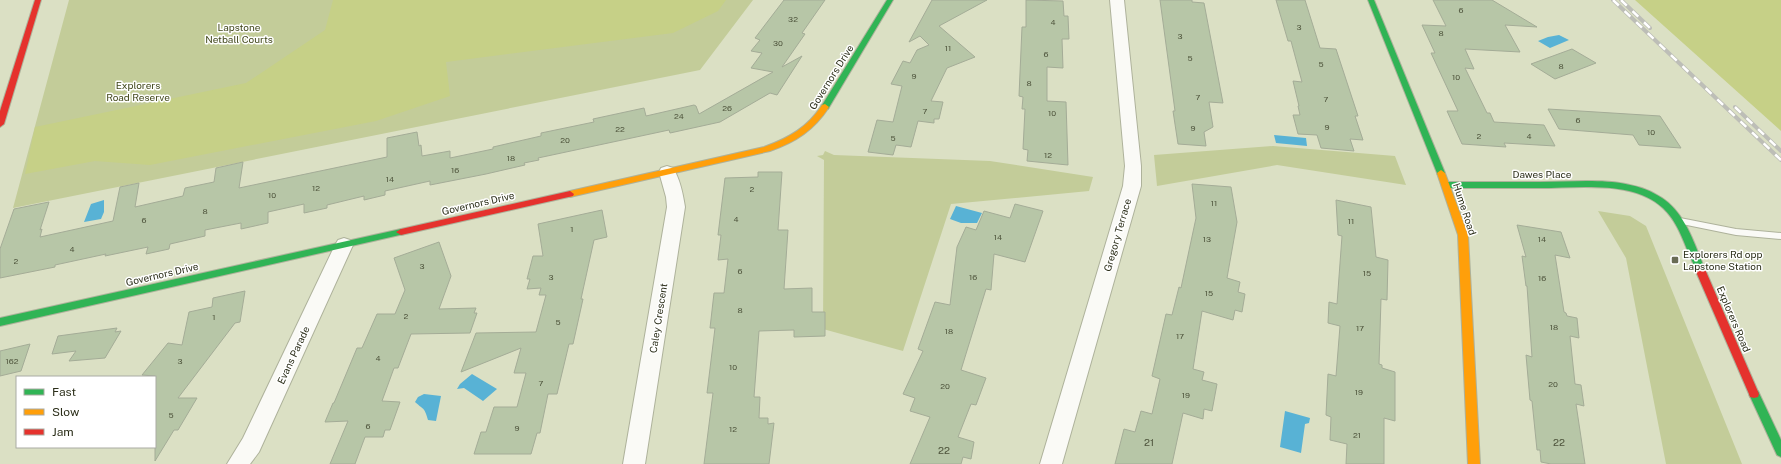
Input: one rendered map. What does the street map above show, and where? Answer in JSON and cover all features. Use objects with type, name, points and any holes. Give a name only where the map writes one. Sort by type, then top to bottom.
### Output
[{"type":"main road","points":[[0,124],[38,0]]},
{"type":"main road","name":"Governors Drive","points":[[0,322],[765,150],[786,143],[801,135],[816,121],[827,107],[890,0]]},
{"type":"main road","name":"Hume Road","points":[[1371,0],[1446,184],[1465,244],[1474,464]]},
{"type":"main road","name":"Dawes Place","points":[[1446,184],[1606,185],[1638,191]]},
{"type":"main road","name":"Explorers Road","points":[[1638,191],[1659,200],[1675,215],[1679,221],[1772,435],[1781,452]]},
{"type":"street","name":"Gregory Terrace","points":[[1051,464],[1132,186],[1133,166],[1117,0]]},
{"type":"street","name":"Caley Crescent","points":[[634,464],[676,207],[675,197],[667,172]]},
{"type":"street","name":"Evans Parade","points":[[238,464],[251,445],[344,245]]},
{"type":"lane","points":[[1679,221],[1736,232],[1781,236]]},
{"type":"green space","name":"Explorers Road Reserve","points":[[69,0],[753,0],[700,70],[13,208]]},
{"type":"green space","points":[[333,0],[726,0],[718,11],[673,33],[446,62],[450,96],[376,121],[150,165],[95,161],[25,174],[35,127],[246,83],[325,30]]},
{"type":"green space","points":[[1635,0],[1781,0],[1781,131]]},
{"type":"green space","points":[[1273,146],[1395,156],[1406,185],[1277,165],[1157,186],[1154,155]]},
{"type":"green space","points":[[825,151],[834,155],[990,161],[1093,177],[1089,191],[951,204],[903,351],[823,329],[824,160],[817,156],[823,155]]},
{"type":"green space","points":[[1598,211],[1630,216],[1646,226],[1742,464],[1666,464],[1626,258]]},
{"type":"water","points":[[1559,35],[1569,40],[1550,48],[1538,41],[1548,37]]},
{"type":"water","points":[[1274,135],[1306,138],[1307,146],[1276,143]]},
{"type":"water","points":[[104,200],[104,212],[101,219],[84,222],[91,204]]},
{"type":"water","points":[[956,206],[982,213],[977,223],[961,223],[950,219]]},
{"type":"water","points":[[472,374],[497,389],[483,401],[464,388],[457,389],[460,384]]},
{"type":"water","points":[[424,394],[441,396],[436,421],[428,420],[424,410],[415,402],[418,397]]},
{"type":"water","points":[[1285,411],[1310,418],[1309,423],[1305,424],[1301,453],[1280,447]]},
{"type":"building","points":[[784,0],[825,0],[802,33],[805,34],[782,67],[802,56],[777,95],[770,93],[720,122],[670,133],[669,130],[538,158],[539,160],[524,163],[525,165],[486,174],[430,185],[430,181],[385,191],[385,195],[364,200],[364,196],[327,205],[327,208],[304,213],[304,204],[268,212],[268,223],[241,229],[241,223],[205,230],[205,236],[170,244],[169,249],[146,254],[148,247],[105,256],[106,254],[55,265],[55,267],[0,278],[0,249],[14,209],[49,202],[40,230],[42,229],[40,237],[113,221],[120,187],[139,183],[135,207],[183,196],[185,188],[214,182],[216,168],[243,162],[239,188],[387,157],[387,138],[417,132],[419,146],[421,145],[422,156],[450,151],[450,158],[493,149],[493,147],[541,136],[541,133],[594,122],[593,119],[644,108],[646,116],[694,105],[696,106],[699,114],[773,72],[751,68],[762,53],[751,51],[760,40],[755,38]]},
{"type":"building","points":[[932,0],[987,0],[939,26],[975,57],[947,68],[931,101],[943,102],[939,119],[934,119],[934,123],[918,121],[911,147],[896,145],[893,155],[868,152],[877,120],[893,122],[902,86],[891,84],[903,61],[910,63],[917,50],[929,45],[920,36],[909,42]]},
{"type":"building","points":[[1026,0],[1063,1],[1064,16],[1068,16],[1069,39],[1062,39],[1063,68],[1047,67],[1047,101],[1066,102],[1068,165],[1027,161],[1028,150],[1023,149],[1025,109],[1022,109],[1023,97],[1019,96],[1022,27],[1026,27]]},
{"type":"building","points":[[1160,0],[1192,0],[1192,2],[1204,3],[1223,103],[1209,102],[1213,127],[1204,132],[1206,146],[1178,144]]},
{"type":"building","points":[[1276,0],[1305,0],[1320,48],[1336,49],[1358,116],[1355,116],[1363,140],[1350,139],[1354,151],[1321,148],[1317,135],[1298,134],[1293,115],[1300,115],[1293,81],[1302,82],[1291,41],[1288,41]]},
{"type":"building","points":[[1433,0],[1492,0],[1537,27],[1505,25],[1520,52],[1465,49],[1474,69],[1465,68],[1487,113],[1490,113],[1494,122],[1544,125],[1555,146],[1504,143],[1506,147],[1462,144],[1447,111],[1458,111],[1431,53],[1435,53],[1422,25],[1446,26]]},
{"type":"building","points":[[1572,49],[1596,63],[1555,79],[1531,64]]},
{"type":"building","points":[[1548,109],[1660,116],[1681,148],[1639,145],[1633,135],[1559,129]]},
{"type":"building","points":[[758,172],[782,172],[778,230],[788,230],[784,289],[812,288],[812,312],[825,312],[825,336],[794,337],[794,330],[759,331],[754,397],[760,397],[759,418],[768,418],[768,424],[774,423],[769,464],[704,464],[713,393],[707,393],[715,328],[710,328],[714,293],[724,293],[728,259],[718,260],[721,235],[718,235],[725,178],[758,177]]},
{"type":"building","points":[[1192,184],[1231,187],[1237,222],[1227,278],[1240,282],[1238,292],[1245,294],[1242,312],[1235,310],[1233,320],[1202,311],[1193,369],[1204,372],[1202,380],[1217,384],[1212,411],[1204,409],[1203,419],[1183,413],[1172,464],[1115,464],[1124,429],[1135,432],[1141,411],[1152,414],[1160,379],[1152,376],[1166,314],[1172,315],[1179,287],[1181,288],[1196,218]]},
{"type":"building","points":[[1336,200],[1371,207],[1376,257],[1388,260],[1387,300],[1381,299],[1379,364],[1382,365],[1382,368],[1395,372],[1395,421],[1384,418],[1384,464],[1346,464],[1347,444],[1330,440],[1331,417],[1326,415],[1328,374],[1336,376],[1340,326],[1328,323],[1329,302],[1337,304],[1342,236],[1338,235]]},
{"type":"building","points":[[1015,204],[1043,211],[1025,262],[994,254],[991,290],[986,289],[961,370],[986,378],[976,405],[971,404],[958,437],[974,442],[971,459],[963,457],[961,464],[910,464],[930,417],[910,411],[915,398],[903,394],[923,351],[918,349],[935,302],[950,305],[957,247],[966,227],[976,230],[984,211],[1010,218]]},
{"type":"building","points":[[602,210],[607,237],[594,240],[573,344],[569,344],[557,394],[548,394],[540,433],[537,433],[531,454],[474,454],[481,432],[486,432],[494,407],[517,407],[526,373],[514,373],[521,348],[461,372],[476,333],[536,332],[546,295],[539,295],[541,288],[527,289],[530,279],[527,279],[533,256],[543,256],[538,224]]},
{"type":"building","points":[[1517,225],[1561,232],[1570,258],[1555,255],[1564,312],[1567,316],[1577,318],[1579,338],[1570,336],[1575,384],[1581,385],[1584,406],[1576,404],[1585,464],[1551,464],[1541,462],[1540,450],[1537,450],[1532,401],[1530,400],[1526,355],[1532,357],[1527,286],[1522,256],[1526,257]]},
{"type":"building","points":[[439,242],[451,276],[439,309],[476,308],[474,313],[477,313],[470,333],[411,334],[398,368],[394,368],[382,401],[400,402],[390,430],[385,430],[383,437],[365,437],[355,464],[330,464],[348,421],[325,422],[333,403],[357,348],[362,348],[377,314],[395,314],[405,290],[394,258]]},
{"type":"building","points":[[245,291],[240,322],[235,323],[178,398],[197,398],[178,430],[174,430],[155,461],[156,376],[142,375],[168,343],[182,345],[189,312],[212,307],[213,298]]},
{"type":"building","points":[[117,328],[115,332],[121,331],[105,358],[69,361],[76,351],[52,354],[58,336]]},
{"type":"building","points":[[30,344],[21,371],[0,376],[0,351]]},
{"type":"railway","points":[[1613,0],[1781,160]]},
{"type":"railway","points":[[1621,0],[1650,28]]},
{"type":"railway","points":[[1735,107],[1781,151]]},
{"type":"traffic: fast","points":[[825,107],[890,0]]},
{"type":"traffic: fast","points":[[1371,0],[1441,173]]},
{"type":"traffic: fast","points":[[1446,185],[1585,184],[1617,186],[1647,193],[1667,206],[1679,222],[1684,230],[1699,267]]},
{"type":"traffic: fast","points":[[0,322],[401,232]]},
{"type":"traffic: fast","points":[[1754,394],[1781,452]]},
{"type":"traffic: slow","points":[[570,194],[767,149],[787,141],[804,131],[812,124],[825,107]]},
{"type":"traffic: slow","points":[[1441,173],[1463,235],[1474,464]]},
{"type":"traffic: jam","points":[[0,124],[38,0]]},
{"type":"traffic: jam","points":[[401,232],[570,194]]},
{"type":"traffic: jam","points":[[1699,267],[1754,394]]},
{"type":"place","name":"Explorers Rd opp Lapstone Station","points":[[1675,260]]},
{"type":"park label","name":"Lapstone Netball Courts","points":[[239,32]]}]
